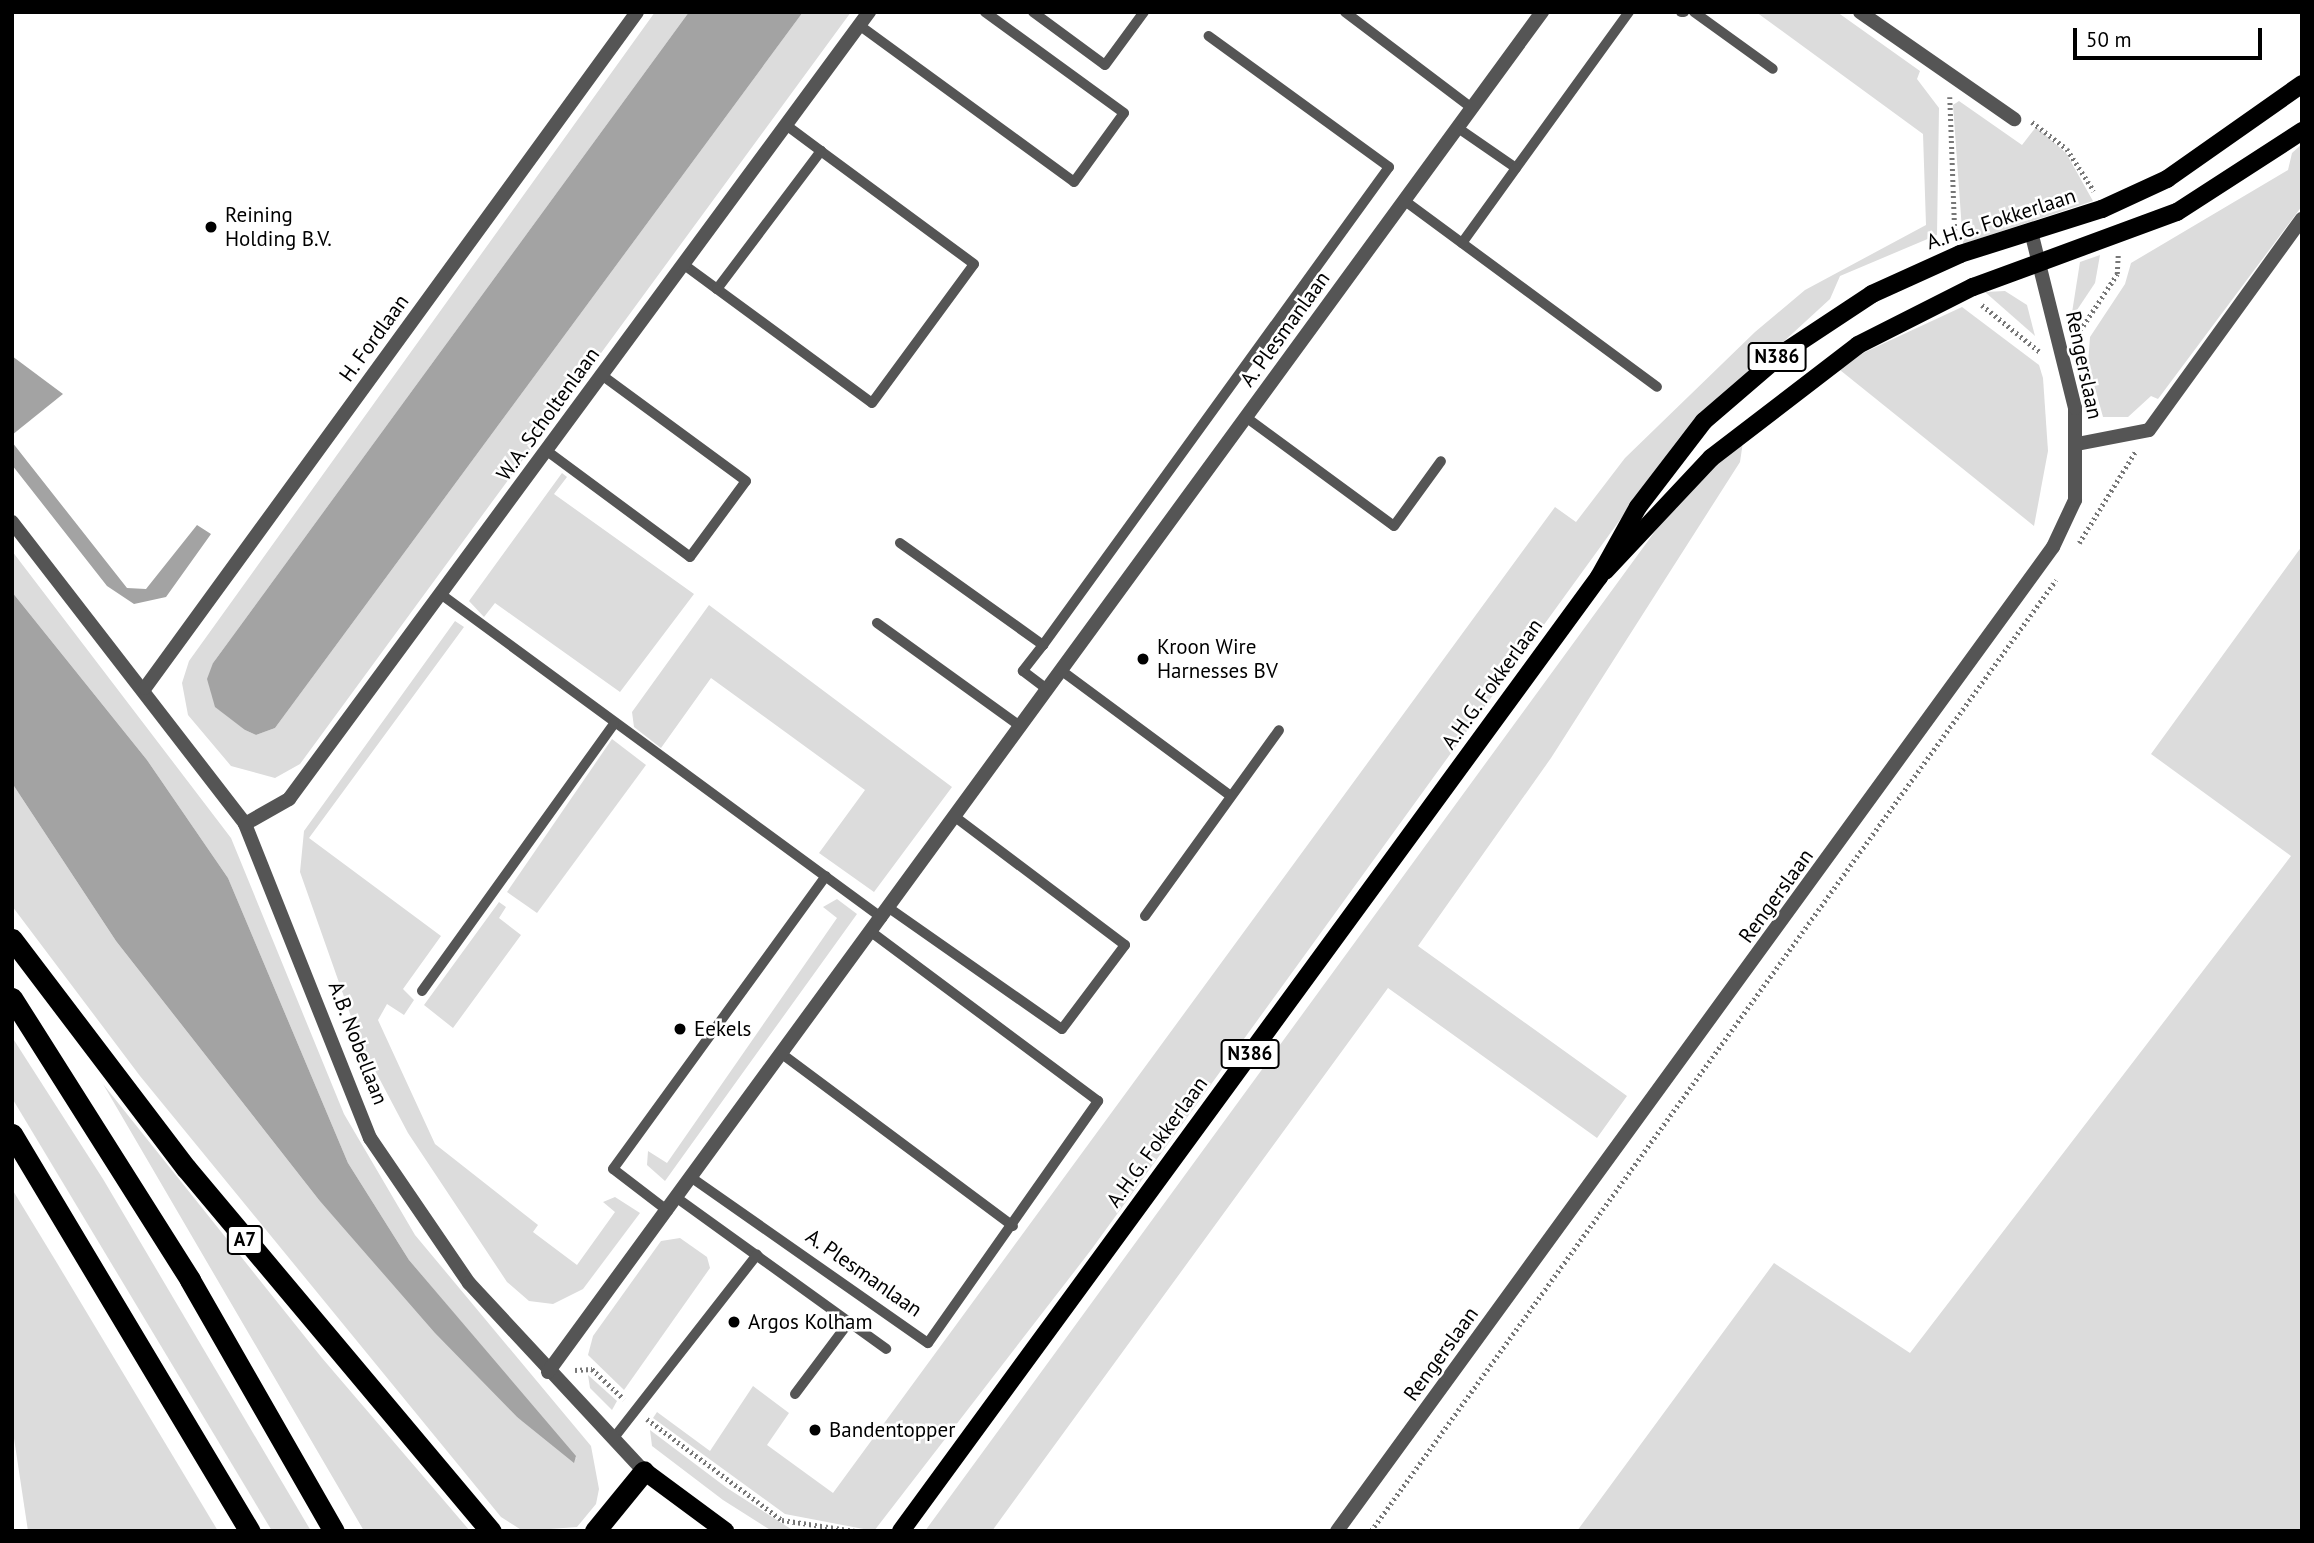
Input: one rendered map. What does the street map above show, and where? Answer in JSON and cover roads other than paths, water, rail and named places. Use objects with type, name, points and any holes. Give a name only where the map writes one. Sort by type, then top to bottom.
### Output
[{"type":"highway","name":"A7","points":[[12,939],[186,1168],[491,1531]]},
{"type":"highway","points":[[12,998],[190,1280],[334,1531]]},
{"type":"highway","points":[[12,1134],[250,1531]]},
{"type":"highway","points":[[595,1531],[644,1471]]},
{"type":"main road","name":"A.H.G. Fokkerlaan","points":[[1599,577],[1615,541],[1684,444],[1772,361],[1882,289],[1960,254],[2031,232],[2167,179],[2302,84]]},
{"type":"main road","name":"A.H.G. Fokkerlaan","points":[[901,1531],[1599,577],[1711,458],[1820,369],[1949,297],[2039,266],[2177,212],[2302,131]]},
{"type":"main road","name":"A.B. Nobellaan","points":[[644,1471],[725,1531]]},
{"type":"street","name":"H. Fordlaan","points":[[145,688],[637,12]]},
{"type":"street","name":"W.A. Scholtenlaan","points":[[246,824],[289,799],[442,595],[869,12]]},
{"type":"street","name":"A. Plesmanlaan","points":[[548,1372],[1542,12]]},
{"type":"street","points":[[1860,12],[2014,119]]},
{"type":"street","points":[[2077,444],[2149,430],[2302,219]]},
{"type":"street","name":"Rengerslaan","points":[[1337,1531],[2016,602],[2075,500],[2077,444],[2069,374],[2031,232]]},
{"type":"street","name":"A.B. Nobellaan","points":[[12,522],[145,688],[246,824],[370,1138],[470,1283],[548,1372],[644,1471]]},
{"type":"lane","points":[[859,25],[1074,182],[1124,113],[985,12]]},
{"type":"lane","points":[[1033,12],[1105,65],[1144,12]]},
{"type":"lane","points":[[1345,12],[1472,108]]},
{"type":"lane","points":[[1462,243],[1629,12]]},
{"type":"lane","points":[[1694,12],[1773,69]]},
{"type":"lane","points":[[1048,690],[1023,671],[1389,167],[1209,36]]},
{"type":"lane","points":[[684,264],[872,403],[974,264],[786,125]]},
{"type":"lane","points":[[1458,128],[1516,168]]},
{"type":"lane","points":[[717,289],[821,151]]},
{"type":"lane","points":[[1405,201],[1657,387]]},
{"type":"lane","points":[[547,451],[690,557],[746,481],[603,376]]},
{"type":"lane","points":[[1247,418],[1394,526],[1441,461]]},
{"type":"lane","points":[[900,543],[1043,645]]},
{"type":"lane","points":[[442,595],[614,724],[826,876],[1062,1029],[1125,944],[956,817]]},
{"type":"lane","points":[[877,623],[1021,727]]},
{"type":"lane","points":[[1062,671],[1231,796]]},
{"type":"lane","points":[[422,991],[614,724]]},
{"type":"lane","points":[[1145,916],[1279,730]]},
{"type":"lane","points":[[668,1211],[613,1169],[826,876]]},
{"type":"lane","name":"A. Plesmanlaan","points":[[692,1178],[928,1343],[1013,1226],[1098,1101],[871,932]]},
{"type":"lane","points":[[782,1055],[1013,1226]]},
{"type":"lane","points":[[677,1198],[886,1349]]},
{"type":"lane","points":[[613,1439],[757,1255]]},
{"type":"lane","points":[[795,1394],[849,1322]]},
{"type":"place","name":"Reining Holding B.V.","points":[[211,227]]},
{"type":"place","name":"Kroon Wire Harnesses BV","points":[[1143,659]]},
{"type":"place","name":"Eekels","points":[[680,1029]]},
{"type":"place","name":"Argos Kolham","points":[[734,1322]]},
{"type":"place","name":"Bandentopper","points":[[815,1430]]}]
